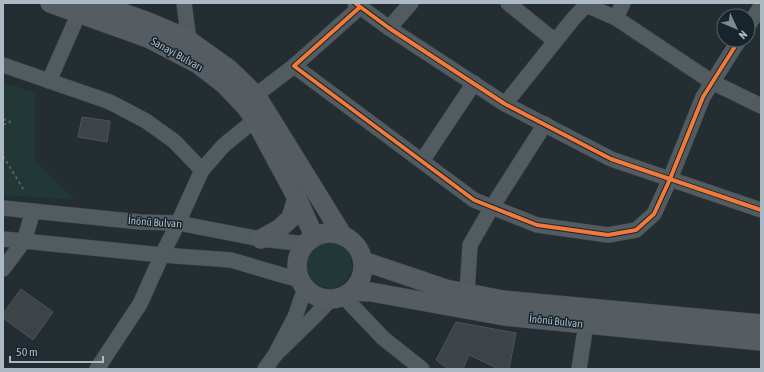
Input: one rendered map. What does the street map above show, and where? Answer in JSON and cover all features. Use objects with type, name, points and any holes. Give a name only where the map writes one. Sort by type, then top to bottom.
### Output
[{"type":"main road","name":"Sanayi Bulvarı","points":[[50,3],[82,8],[148,38],[198,64],[224,84],[246,107],[255,120],[297,198],[310,240]]},
{"type":"main road","name":"Sanayi Bulvarı","points":[[94,3],[146,21],[184,37],[229,69],[256,95],[343,236]]},
{"type":"main road","points":[[261,239],[279,229],[291,218],[297,198]]},
{"type":"main road","points":[[333,233],[343,236],[353,242],[360,251],[363,261],[359,282],[342,295],[322,298],[313,294],[303,284],[297,271],[300,252],[310,240],[323,234],[333,233]]},
{"type":"main road","name":"İnönü Bulvarı","points":[[363,261],[446,289],[503,300],[761,324]]},
{"type":"main road","name":"İnönü Bulvarı","points":[[342,295],[371,292],[504,316],[761,342]]},
{"type":"street","points":[[184,3],[192,61]]},
{"type":"street","points":[[389,28],[411,3]]},
{"type":"street","points":[[508,3],[555,41]]},
{"type":"street","points":[[616,18],[623,3]]},
{"type":"street","points":[[256,95],[294,66],[358,5],[389,28],[504,104],[611,159],[761,210]]},
{"type":"street","points":[[504,104],[586,5],[616,18],[712,82],[761,106]]},
{"type":"street","points":[[49,81],[82,8]]},
{"type":"street","points":[[294,66],[474,200],[537,225],[608,235],[636,230],[654,214],[670,179],[703,97],[734,48]]},
{"type":"street","points":[[3,65],[110,102],[146,121],[174,141],[202,170]]},
{"type":"street","points":[[422,161],[474,83]]},
{"type":"street","points":[[96,369],[140,304],[202,170],[224,145],[255,120]]},
{"type":"street","points":[[467,293],[470,245],[492,207],[545,124]]},
{"type":"street","name":"İnönü Bulvarı","points":[[3,208],[140,222],[178,223],[261,239],[310,240]]},
{"type":"street","points":[[3,269],[24,241],[32,211]]},
{"type":"street","points":[[3,239],[162,255],[230,260],[303,284],[295,316],[275,355],[265,369]]},
{"type":"street","points":[[275,355],[315,316],[342,295],[383,338],[419,368]]},
{"type":"street","points":[[579,369],[586,324]]},
{"type":"path","points":[[3,119],[10,122],[3,125]]},
{"type":"path","points":[[3,156],[25,192]]},
{"type":"green space","points":[[3,82],[35,93],[35,160],[75,200],[3,195]]},
{"type":"green space","points":[[334,242],[346,248],[351,256],[351,274],[346,282],[338,287],[324,288],[312,282],[307,274],[306,260],[312,248],[320,243]]},
{"type":"building","points":[[82,117],[110,121],[107,142],[78,137]]},
{"type":"building","points":[[21,289],[53,312],[33,340],[3,318],[3,314]]},
{"type":"building","points":[[456,322],[516,333],[509,369],[499,369],[469,355],[463,369],[448,369],[436,360]]},
{"type":"cycle path","points":[[355,3],[389,28],[505,104],[611,159],[761,210]]},
{"type":"cycle path","points":[[360,7],[294,66],[474,200],[537,225],[608,235],[636,230],[654,214],[670,179],[703,97],[734,48]]}]
